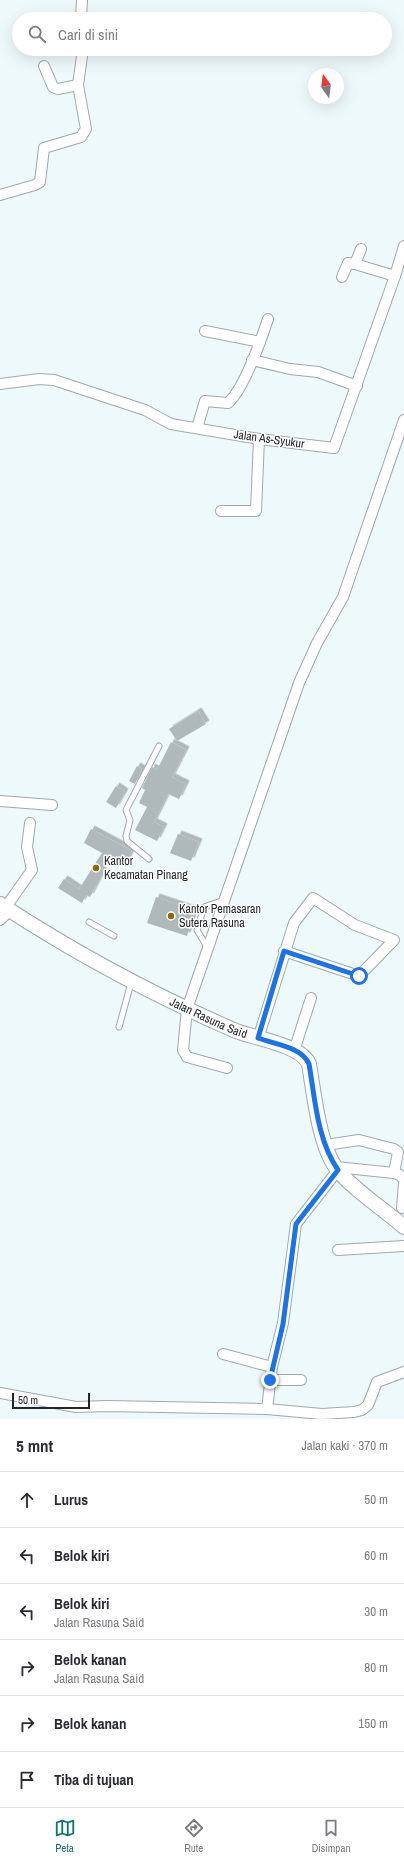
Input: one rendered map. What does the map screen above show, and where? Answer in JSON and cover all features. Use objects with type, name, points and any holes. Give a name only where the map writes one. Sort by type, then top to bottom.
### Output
[{"type":"main road","name":"Jalan Rasuna Said","points":[[4,911],[131,982],[238,1032],[294,1051],[306,1058],[309,1064],[317,1111],[326,1145],[336,1168],[404,1227]]},
{"type":"street","points":[[81,12],[82,0]]},
{"type":"street","points":[[0,195],[40,182],[44,148],[81,137],[84,134],[86,130],[78,85],[82,56]]},
{"type":"street","points":[[44,66],[53,87],[58,89],[78,85]]},
{"type":"street","name":"Jalan As-Syukur","points":[[0,384],[39,379],[54,380],[145,410],[171,424],[259,439],[334,448],[357,386],[404,246]]},
{"type":"street","points":[[355,264],[361,249]]},
{"type":"street","points":[[342,277],[348,263],[395,276]]},
{"type":"street","points":[[197,428],[205,401],[228,402],[234,398],[260,342],[268,319]]},
{"type":"street","points":[[205,331],[260,342]]},
{"type":"street","points":[[252,360],[290,369],[318,372],[357,386]]},
{"type":"street","points":[[227,1068],[187,1057],[184,1054],[183,1050],[187,1009],[299,683],[317,643],[343,597],[404,420]]},
{"type":"street","points":[[221,511],[256,511],[259,439]]},
{"type":"street","points":[[0,801],[52,805]]},
{"type":"street","points":[[4,911],[32,870],[27,847],[30,823]]},
{"type":"street","points":[[258,1038],[284,951],[294,923],[312,898],[355,925],[394,940],[359,976],[284,951]]},
{"type":"street","points":[[294,1051],[311,998]]},
{"type":"street","points":[[326,1145],[359,1140],[394,1149],[398,1152],[398,1156],[394,1173]]},
{"type":"street","points":[[267,1409],[272,1367],[283,1324],[296,1224],[336,1168],[400,1174],[404,1180]]},
{"type":"street","points":[[380,1206],[403,1209],[404,1183]]},
{"type":"street","points":[[338,1250],[404,1246]]},
{"type":"street","points":[[223,1354],[272,1367]]},
{"type":"street","points":[[0,1393],[76,1407],[107,1406],[267,1409],[322,1414],[362,1410],[368,1405],[377,1382],[404,1372]]},
{"type":"street","points":[[270,1380],[301,1380]]},
{"type":"lane","points":[[149,859],[126,841],[130,820],[126,810],[159,746]]},
{"type":"lane","points":[[208,947],[198,930],[204,908],[224,900]]},
{"type":"lane","points":[[89,922],[114,936]]},
{"type":"lane","points":[[119,1027],[131,982]]},
{"type":"building","points":[[198,711],[206,724],[177,741],[169,729]]},
{"type":"building","points":[[171,742],[186,750],[172,777],[186,784],[179,799],[168,794],[154,822],[164,827],[157,841],[135,830],[147,807],[139,803],[145,790],[142,788],[152,767],[157,770]]},
{"type":"building","points":[[137,766],[142,769],[135,784],[129,781]]},
{"type":"building","points":[[116,786],[125,792],[116,808],[106,802]]},
{"type":"building","name":"Kantor Kecamatan Pinang","points":[[91,829],[132,851],[125,865],[109,856],[101,870],[104,871],[90,897],[86,895],[82,903],[58,888],[64,879],[79,889],[102,853],[84,843]]},
{"type":"building","points":[[178,834],[199,842],[191,861],[170,853]]},
{"type":"building","name":"Kantor Pemasaran Sutera Rasuna","points":[[156,897],[195,910],[187,936],[147,923]]},
{"type":"place","name":"Kantor Kecamatan Pinang","points":[[96,868]]},
{"type":"place","name":"Kantor Pemasaran Sutera Rasuna","points":[[171,916]]},
{"type":"route","points":[[270,1380],[283,1324],[296,1224],[338,1170],[326,1145],[317,1111],[309,1064],[306,1058],[300,1053],[258,1038],[284,951],[359,976]]}]
